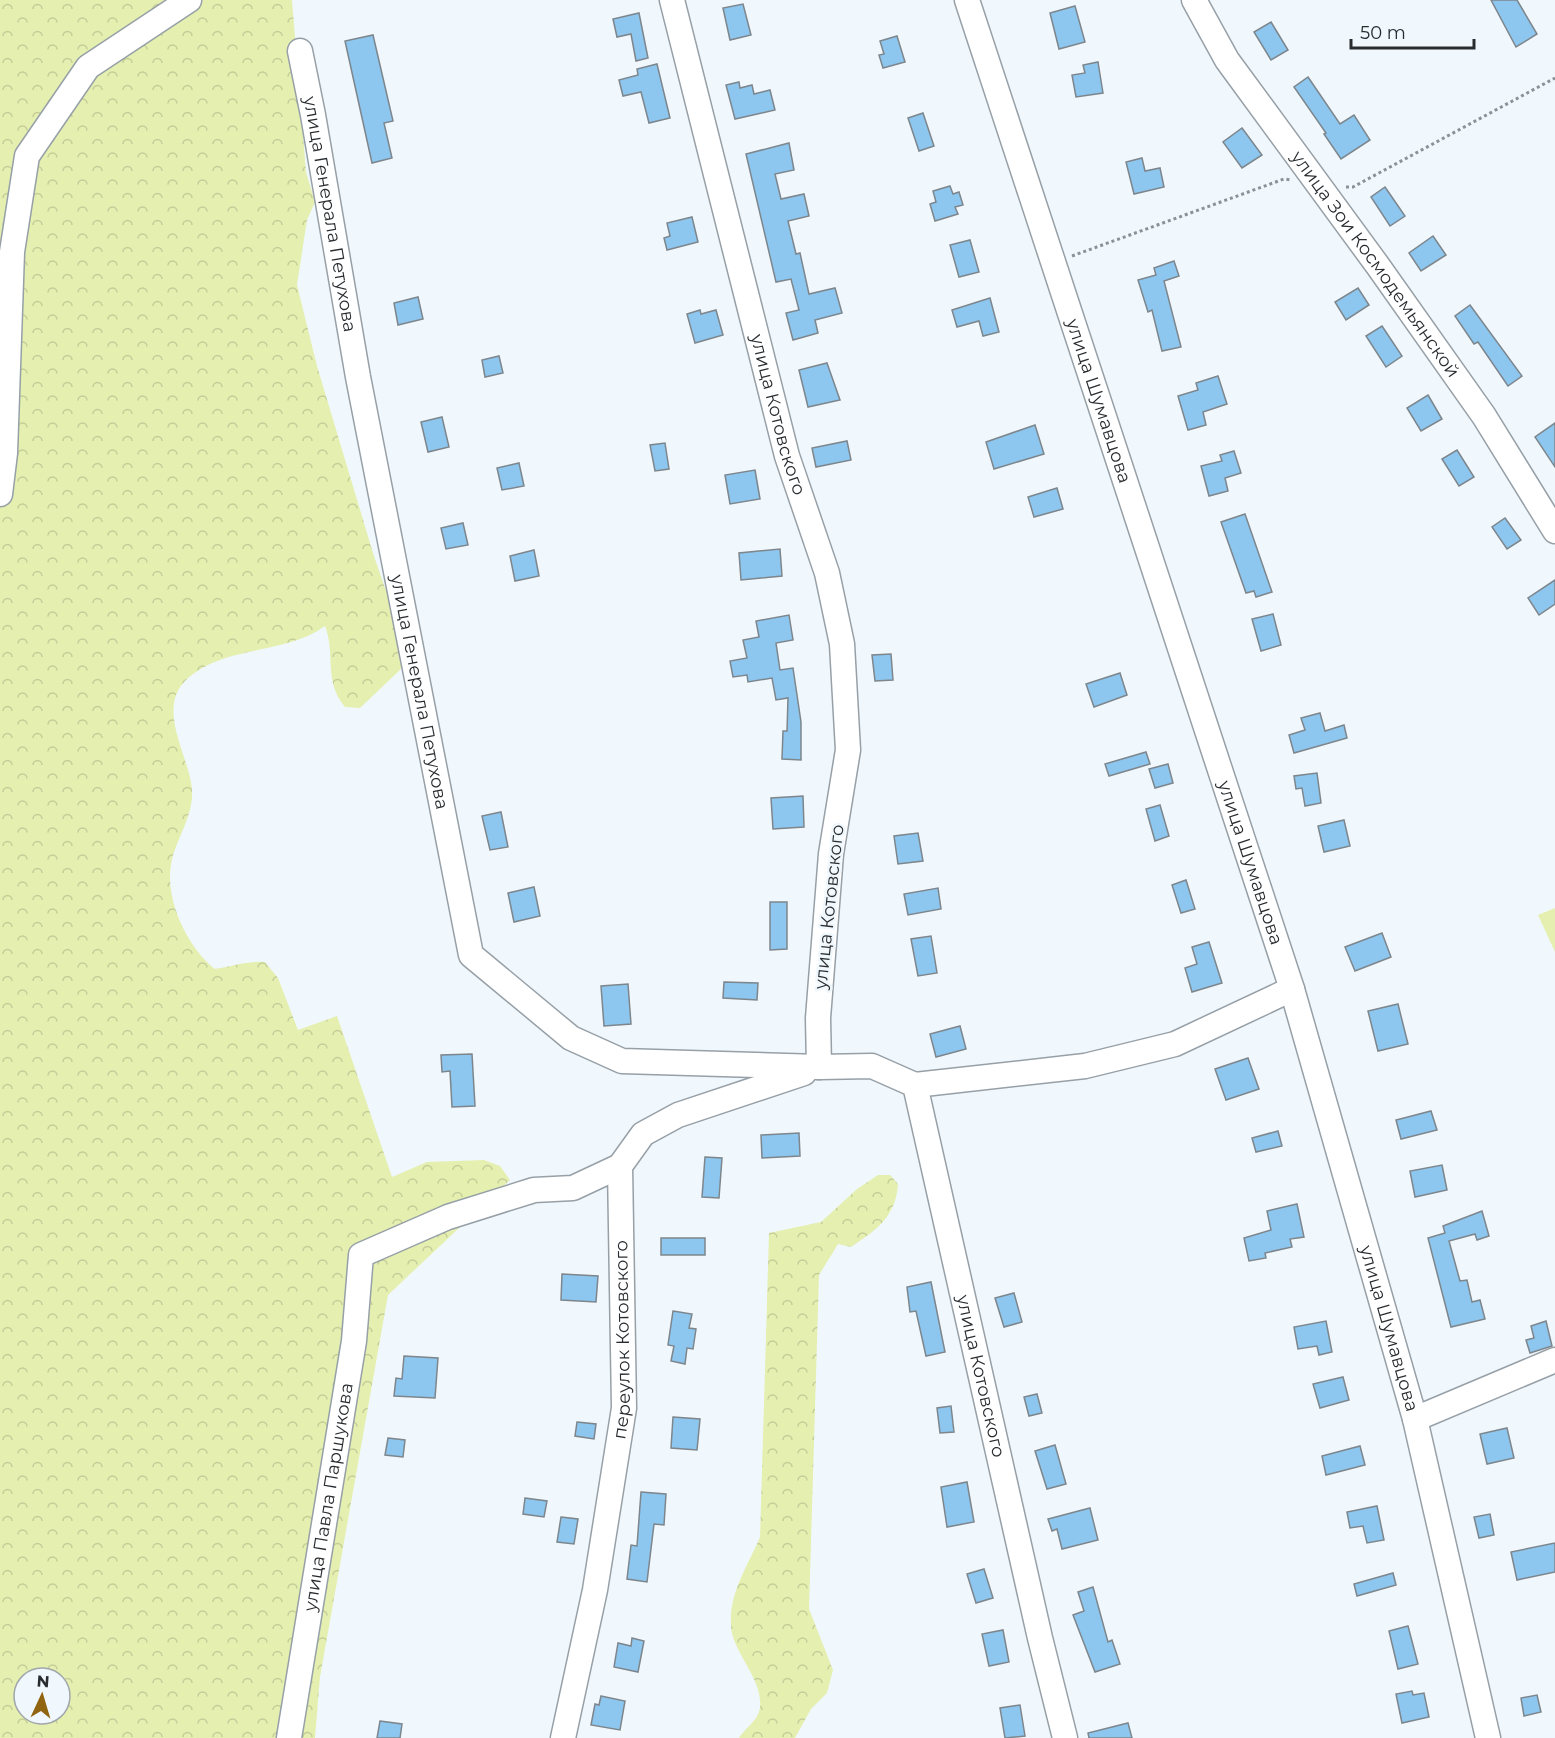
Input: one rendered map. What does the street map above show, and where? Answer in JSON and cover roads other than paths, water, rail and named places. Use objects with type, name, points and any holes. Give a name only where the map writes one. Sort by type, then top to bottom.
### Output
[{"type":"street","points":[[0,494],[5,453],[12,252],[27,156],[88,67],[189,0]]},
{"type":"street","name":"улица Котовского","points":[[672,0],[787,456],[827,573],[842,644],[848,750],[831,854],[818,1018],[819,1067]]},
{"type":"street","name":"улица Шумавцова","points":[[967,0],[1292,989],[1415,1419],[1488,1738]]},
{"type":"street","name":"улица Зои Космодемьянской","points":[[1194,0],[1227,60],[1372,257],[1484,416],[1555,531]]},
{"type":"street","name":"улица Генерала Петухова","points":[[300,51],[358,377],[471,955],[571,1038],[621,1061],[819,1067]]},
{"type":"street","points":[[620,1166],[643,1134],[678,1115],[819,1067],[872,1066],[915,1085],[1085,1066],[1175,1044],[1292,989]]},
{"type":"street","name":"улица Котовского","points":[[915,1085],[1040,1638],[1065,1738]]},
{"type":"street","name":"улица Павла Паршукова","points":[[290,1738],[354,1341],[361,1255],[448,1217],[534,1190],[573,1188],[620,1166]]},
{"type":"street","name":"переулок Котовского","points":[[563,1738],[595,1590],[624,1408],[620,1166]]},
{"type":"street","points":[[1415,1419],[1555,1360]]}]
